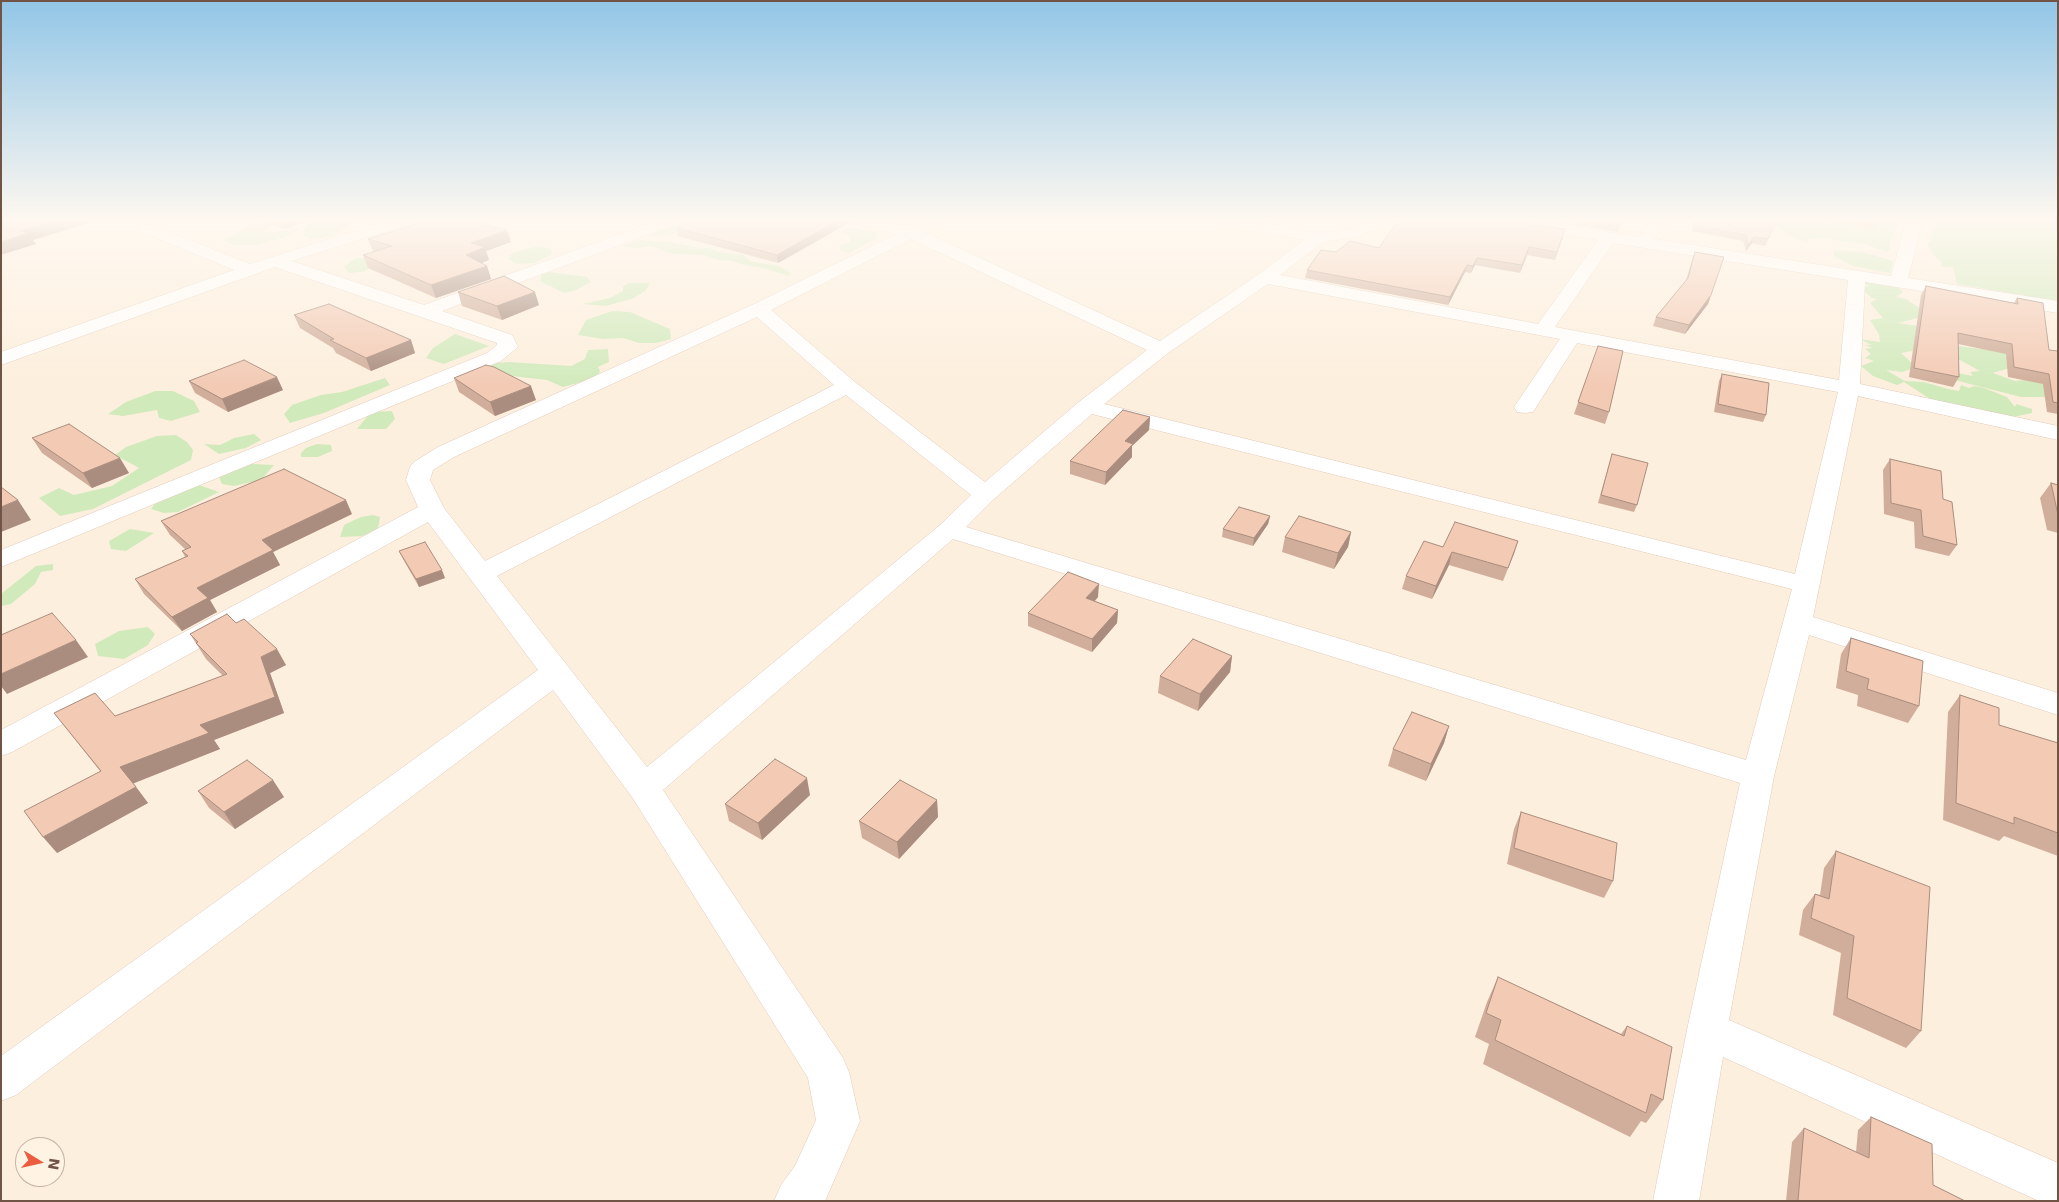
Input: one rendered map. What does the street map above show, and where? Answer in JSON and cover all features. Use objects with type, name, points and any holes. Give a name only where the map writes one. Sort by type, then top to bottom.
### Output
[{"type":"street","points":[[1,359],[235,275]]},
{"type":"street","points":[[1,559],[494,357],[508,347],[505,339],[316,275]]},
{"type":"street","points":[[423,312],[523,275]]},
{"type":"street","points":[[797,1201],[811,1182],[838,1121],[828,1072],[644,788],[432,510],[418,480],[422,467],[446,452],[760,309],[826,275]]},
{"type":"street","points":[[1002,275],[1161,349]]},
{"type":"street","points":[[644,788],[949,530],[986,494],[1088,406],[1161,349],[1269,275]]},
{"type":"street","points":[[1542,330],[1582,275]]},
{"type":"street","points":[[1851,275],[2058,307]]},
{"type":"street","points":[[1898,282],[1900,275]]},
{"type":"street","points":[[1676,1201],[1706,1030],[1758,776],[1807,585],[1849,388],[1857,276]]},
{"type":"street","points":[[1265,278],[1849,388],[2058,433]]},
{"type":"street","points":[[760,309],[848,386],[986,494]]},
{"type":"street","points":[[1524,407],[1572,336]]},
{"type":"street","points":[[481,574],[848,386]]},
{"type":"street","points":[[1088,406],[1807,585]]},
{"type":"street","points":[[1,744],[432,510]]},
{"type":"street","points":[[949,530],[1758,776]]},
{"type":"street","points":[[1798,622],[2058,704]]},
{"type":"street","points":[[1,1081],[556,672]]},
{"type":"street","points":[[1706,1030],[2058,1186]]},
{"type":"green space","points":[[542,275],[573,275],[587,277],[591,282],[576,290],[564,293],[540,281]]},
{"type":"green space","points":[[1955,275],[2058,275],[2058,301],[1957,284]]},
{"type":"green space","points":[[628,283],[650,283],[646,290],[634,298],[606,306],[583,304],[610,298],[623,291],[623,287]]},
{"type":"green space","points":[[1864,283],[1898,287],[1903,292],[1896,297],[1906,299],[1930,315],[1898,323],[1918,326],[1957,346],[2009,352],[2010,368],[1993,373],[2015,381],[2040,378],[2058,401],[2044,397],[2021,397],[1911,369],[1902,372],[1886,370],[1905,381],[1924,382],[1948,389],[1959,391],[1961,385],[1969,388],[1974,386],[1984,388],[2007,397],[2015,407],[2016,404],[2032,409],[2032,413],[2013,417],[1930,399],[1904,382],[1897,385],[1873,376],[1861,366],[1874,361],[1865,358],[1871,354],[1865,349],[1872,348],[1865,345],[1871,345],[1860,339],[1880,342],[1879,334],[1870,320],[1883,318],[1870,303],[1877,299],[1872,298],[1865,292],[1863,288],[1869,286]],"holes":[[[1912,351],[1953,360],[1956,358],[1980,371],[1970,372],[1973,376],[1914,365],[1901,353]]]},
{"type":"green space","points":[[612,311],[630,312],[670,329],[671,339],[656,343],[639,343],[623,338],[603,339],[578,335],[586,320]]},
{"type":"green space","points":[[455,334],[489,346],[444,364],[426,358],[433,348]]},
{"type":"green space","points":[[608,349],[609,362],[598,367],[600,371],[597,378],[563,387],[547,380],[468,371],[495,363],[509,362],[571,366],[585,359],[588,350]]},
{"type":"green space","points":[[385,378],[390,385],[324,413],[290,423],[284,414],[292,405],[321,395],[342,392]]},
{"type":"green space","points":[[155,391],[173,391],[194,401],[200,412],[171,421],[159,418],[157,410],[123,416],[108,414],[126,402]]},
{"type":"green space","points":[[392,411],[395,419],[386,429],[357,429],[371,412]]},
{"type":"green space","points":[[254,434],[261,440],[246,448],[219,454],[204,444],[220,445],[234,438]]},
{"type":"green space","points":[[176,435],[187,442],[193,450],[191,460],[93,509],[60,516],[39,498],[59,488],[74,495],[112,486],[139,468],[115,455],[126,447],[157,436]]},
{"type":"green space","points":[[317,444],[331,445],[332,451],[318,457],[301,457],[301,453],[306,448]]},
{"type":"green space","points":[[252,464],[274,465],[261,480],[234,486],[222,484],[219,477]]},
{"type":"green space","points":[[199,485],[219,492],[178,512],[164,513],[151,509],[158,500]]},
{"type":"green space","points":[[373,515],[380,517],[378,529],[362,536],[340,537],[344,525],[361,517]]},
{"type":"green space","points":[[130,529],[154,533],[126,551],[111,549],[109,541]]},
{"type":"green space","points":[[53,564],[53,570],[41,572],[35,584],[11,604],[1,606],[1,594],[36,566]]},
{"type":"green space","points":[[148,627],[155,634],[148,645],[124,659],[98,656],[95,644],[119,631]]},
{"type":"building","points":[[409,275],[460,275],[431,285]]},
{"type":"building","points":[[1334,275],[1462,275],[1450,297]]},
{"type":"building","points":[[1689,275],[1718,275],[1711,295],[1689,325],[1656,317]]},
{"type":"building","points":[[504,276],[535,292],[497,306],[458,292]]},
{"type":"building","points":[[1926,286],[2018,304],[2017,298],[2043,303],[2049,350],[2058,351],[2058,403],[2053,402],[2049,374],[2014,367],[2012,344],[1958,333],[1959,377],[1914,368]]},
{"type":"building","points":[[329,304],[411,340],[366,358],[330,340],[334,339],[294,315]]},
{"type":"building","points":[[1598,346],[1623,351],[1609,412],[1578,402]]},
{"type":"building","points":[[244,360],[277,377],[222,399],[189,381]]},
{"type":"building","points":[[486,365],[494,367],[531,386],[490,402],[454,378]]},
{"type":"building","points":[[1722,374],[1769,383],[1766,415],[1718,404]]},
{"type":"building","points":[[1123,410],[1150,417],[1125,441],[1133,444],[1106,472],[1070,461]]},
{"type":"building","points":[[69,424],[120,458],[83,473],[32,438]]},
{"type":"building","points":[[1612,454],[1648,463],[1637,505],[1601,495]]},
{"type":"building","points":[[1890,459],[1941,471],[1943,499],[1952,502],[1957,545],[1923,536],[1921,510],[1891,503]]},
{"type":"building","points":[[284,469],[346,500],[262,540],[273,550],[197,588],[208,598],[172,617],[135,579],[188,556],[182,551],[191,547],[161,521]]},
{"type":"building","points":[[2051,483],[2058,485],[2058,515]]},
{"type":"building","points":[[1,487],[18,500],[1,507]]},
{"type":"building","points":[[1239,507],[1270,516],[1254,538],[1223,529]]},
{"type":"building","points":[[1299,516],[1351,532],[1338,553],[1285,537]]},
{"type":"building","points":[[1455,522],[1518,541],[1508,568],[1452,552],[1436,586],[1406,576],[1424,541],[1443,547]]},
{"type":"building","points":[[425,542],[442,570],[416,579],[399,551]]},
{"type":"building","points":[[1068,572],[1099,584],[1086,598],[1118,610],[1092,639],[1028,613]]},
{"type":"building","points":[[52,613],[76,640],[1,674],[1,635]]},
{"type":"building","points":[[227,614],[236,623],[244,619],[277,649],[261,657],[275,697],[200,725],[209,733],[120,767],[136,787],[43,837],[24,811],[101,771],[54,713],[95,693],[115,716],[227,674],[196,643],[198,642],[190,634]]},
{"type":"building","points":[[1851,638],[1923,661],[1919,706],[1867,689],[1869,679],[1846,671]]},
{"type":"building","points":[[1193,639],[1232,656],[1200,694],[1160,676]]},
{"type":"building","points":[[1960,695],[1999,708],[1999,725],[2058,743],[2058,833],[2014,817],[2014,824],[1956,803]]},
{"type":"building","points":[[1412,712],[1449,726],[1431,764],[1393,749]]},
{"type":"building","points":[[775,759],[807,778],[758,823],[725,804]]},
{"type":"building","points":[[247,760],[273,780],[224,812],[198,791]]},
{"type":"building","points":[[900,780],[937,800],[897,842],[859,821]]},
{"type":"building","points":[[1521,812],[1617,843],[1613,881],[1514,848]]},
{"type":"building","points":[[1836,851],[1930,887],[1921,1031],[1847,998],[1854,936],[1811,918],[1815,894],[1829,899]]},
{"type":"building","points":[[1498,977],[1624,1036],[1627,1026],[1672,1047],[1663,1100],[1651,1094],[1646,1113],[1495,1040],[1501,1020],[1486,1013]]},
{"type":"building","points":[[1871,1117],[1932,1144],[1933,1185],[1965,1201],[1798,1201],[1804,1128],[1869,1158]]}]
